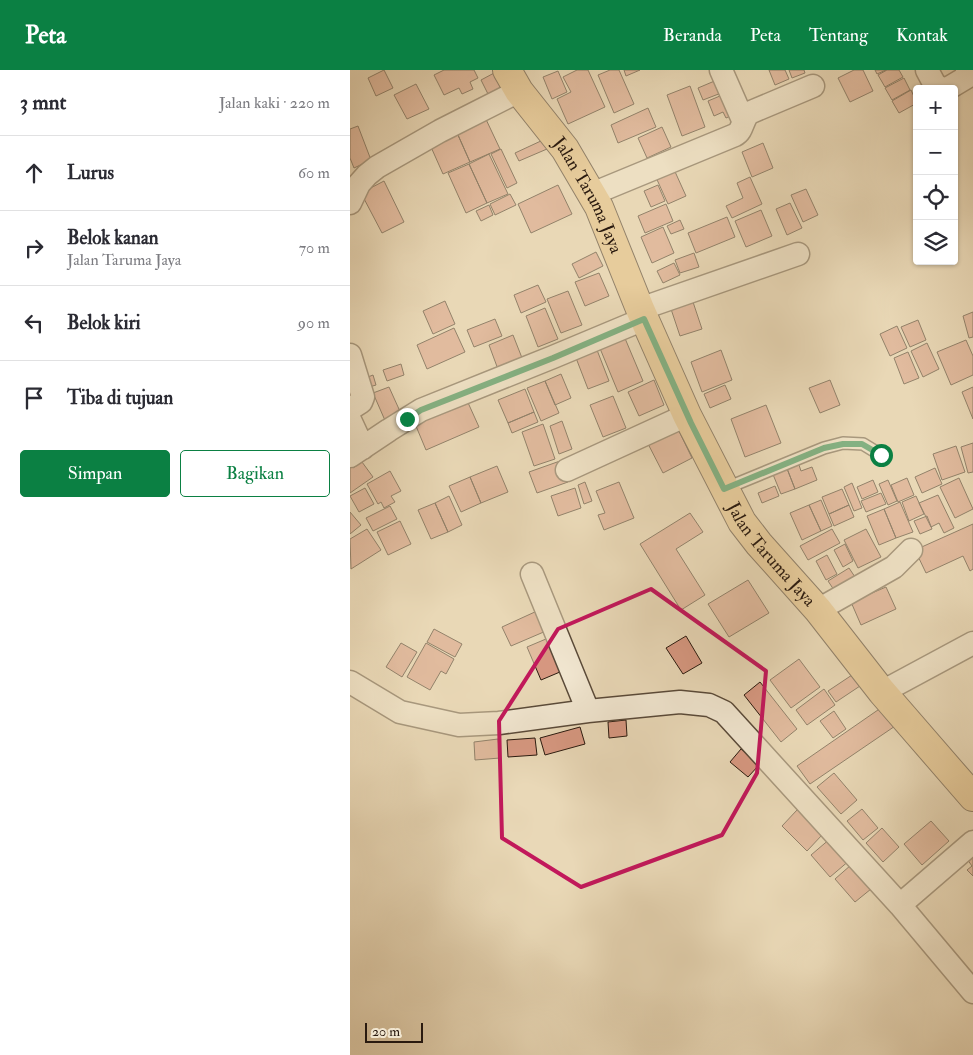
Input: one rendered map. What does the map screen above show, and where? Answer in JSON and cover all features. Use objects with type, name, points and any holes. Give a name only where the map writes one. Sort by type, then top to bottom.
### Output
[{"type":"main road","name":"Jalan Taruma Jaya","points":[[513,80],[565,149],[599,207],[642,314],[687,415],[742,522],[759,544],[818,610],[882,692],[973,797]]},
{"type":"street","points":[[721,70],[743,120]]},
{"type":"street","points":[[927,70],[935,85]]},
{"type":"street","points":[[954,85],[967,77],[968,70]]},
{"type":"street","points":[[350,203],[363,180],[377,167],[440,131],[513,80]]},
{"type":"street","points":[[592,194],[735,135],[741,130],[743,120],[749,113],[813,86]]},
{"type":"street","points":[[350,420],[356,452],[421,410],[553,358],[642,314],[798,254]]},
{"type":"street","points":[[350,355],[363,397],[361,402],[350,409]]},
{"type":"street","points":[[567,470],[687,415]]},
{"type":"street","points":[[818,610],[894,567],[911,550]]},
{"type":"street","points":[[532,574],[588,711]]},
{"type":"street","points":[[882,692],[973,643]]},
{"type":"street","points":[[350,682],[400,712],[459,725],[499,723],[588,711],[680,702],[709,705],[724,712],[900,905],[973,992]]},
{"type":"street","points":[[900,905],[973,842]]},
{"type":"lane","points":[[724,489],[824,448],[843,444],[862,444],[881,455]]},
{"type":"highlighted area","points":[[651,589],[766,671],[757,773],[722,835],[581,887],[502,838],[499,721],[558,629]]},
{"type":"building","points":[[384,70],[393,88],[376,96],[368,78]]},
{"type":"building","points":[[444,70],[474,70],[478,78],[470,82],[473,89],[462,94],[459,88],[444,95],[434,75]]},
{"type":"building","points":[[577,70],[588,70],[605,107],[568,124],[557,99],[571,92],[563,77]]},
{"type":"building","points":[[610,70],[619,70],[634,104],[614,113],[598,75]]},
{"type":"building","points":[[624,70],[640,70],[626,76]]},
{"type":"building","points":[[769,70],[785,70],[789,79],[775,85]]},
{"type":"building","points":[[789,70],[804,70],[805,73],[792,78]]},
{"type":"building","points":[[854,70],[863,70],[873,91],[850,102],[838,78]]},
{"type":"building","points":[[875,70],[886,70],[877,74]]},
{"type":"building","points":[[887,70],[899,70],[903,77],[885,87],[878,75]]},
{"type":"building","points":[[558,71],[567,92],[552,99],[543,77]]},
{"type":"building","points":[[496,72],[505,90],[490,98],[481,80]]},
{"type":"building","points":[[724,77],[729,90],[703,100],[698,88]]},
{"type":"building","points":[[904,78],[910,90],[892,100],[885,88]]},
{"type":"building","points":[[416,84],[429,109],[407,119],[394,95]]},
{"type":"building","points":[[690,86],[705,127],[682,136],[667,95]]},
{"type":"building","points":[[911,90],[913,94],[913,105],[899,113],[892,101]]},
{"type":"building","points":[[727,93],[735,114],[726,118],[723,112],[714,116],[708,101]]},
{"type":"building","points":[[648,108],[656,127],[618,143],[611,125]]},
{"type":"building","points":[[483,113],[500,149],[470,162],[454,126]]},
{"type":"building","points":[[358,126],[371,160],[354,168],[350,158],[350,129]]},
{"type":"building","points":[[454,126],[470,162],[443,174],[427,138]]},
{"type":"building","points":[[662,127],[671,147],[647,158],[638,138]]},
{"type":"building","points":[[543,140],[547,149],[519,161],[515,153]]},
{"type":"building","points":[[763,143],[773,168],[752,177],[742,152]]},
{"type":"building","points":[[501,149],[517,183],[507,188],[491,154]]},
{"type":"building","points":[[489,154],[508,194],[487,203],[469,164]]},
{"type":"building","points":[[469,164],[487,203],[466,213],[448,173]]},
{"type":"building","points":[[672,165],[686,196],[668,204],[654,173]]},
{"type":"building","points":[[750,177],[762,204],[732,218],[726,206],[743,198],[737,183]]},
{"type":"building","points":[[384,181],[404,222],[382,233],[361,193]]},
{"type":"building","points":[[558,185],[572,214],[531,233],[518,204]]},
{"type":"building","points":[[658,185],[665,201],[651,207],[644,191]]},
{"type":"building","points":[[806,189],[818,215],[803,222],[791,195]]},
{"type":"building","points":[[510,194],[516,205],[495,215],[490,204]]},
{"type":"building","points":[[790,203],[802,228],[787,235],[776,209]]},
{"type":"building","points":[[666,204],[673,221],[645,233],[638,216]]},
{"type":"building","points":[[489,205],[493,215],[481,221],[476,211]]},
{"type":"building","points":[[761,210],[772,236],[746,247],[735,221]]},
{"type":"building","points":[[727,217],[735,237],[696,253],[688,233]]},
{"type":"building","points":[[680,220],[684,229],[671,234],[667,226]]},
{"type":"building","points":[[663,227],[674,253],[652,263],[641,237]]},
{"type":"building","points":[[596,252],[603,266],[579,278],[572,264]]},
{"type":"building","points":[[694,253],[699,267],[680,273],[675,260]]},
{"type":"building","points":[[674,263],[680,275],[663,283],[657,271]]},
{"type":"building","points":[[599,273],[609,296],[585,306],[575,282]]},
{"type":"building","points":[[538,285],[546,302],[521,313],[514,295]]},
{"type":"building","points":[[568,291],[582,325],[561,333],[547,299]]},
{"type":"building","points":[[691,296],[702,329],[680,336],[669,303]]},
{"type":"building","points":[[445,301],[455,324],[433,334],[423,311]]},
{"type":"building","points":[[545,308],[558,339],[538,347],[526,316]]},
{"type":"building","points":[[973,312],[973,337],[969,338],[963,316]]},
{"type":"building","points":[[495,319],[502,336],[474,347],[467,330]]},
{"type":"building","points":[[918,320],[926,340],[910,347],[901,327]]},
{"type":"building","points":[[897,326],[907,348],[890,356],[880,334]]},
{"type":"building","points":[[454,328],[465,352],[427,369],[417,345]]},
{"type":"building","points":[[513,335],[524,363],[499,372],[489,345]]},
{"type":"building","points":[[624,336],[643,381],[618,392],[599,346]]},
{"type":"building","points":[[966,340],[973,356],[973,375],[951,385],[937,352]]},
{"type":"building","points":[[927,343],[939,369],[923,377],[911,351]]},
{"type":"building","points":[[597,350],[609,381],[588,389],[576,358]]},
{"type":"building","points":[[721,350],[732,380],[702,392],[691,362]]},
{"type":"building","points":[[908,352],[919,378],[904,384],[894,358]]},
{"type":"building","points":[[401,364],[404,375],[387,381],[383,370]]},
{"type":"building","points":[[561,374],[571,398],[555,405],[545,381]]},
{"type":"building","points":[[373,375],[376,385],[366,388],[363,379]]},
{"type":"building","points":[[654,380],[664,405],[639,416],[628,392]]},
{"type":"building","points":[[830,380],[840,405],[820,413],[809,388]]},
{"type":"building","points":[[545,381],[559,413],[541,421],[527,388]]},
{"type":"building","points":[[725,385],[731,399],[710,408],[704,394]]},
{"type":"building","points":[[389,387],[403,418],[387,425],[373,393]]},
{"type":"building","points":[[973,387],[973,419],[962,392]]},
{"type":"building","points":[[525,389],[534,412],[508,423],[498,400]]},
{"type":"building","points":[[465,396],[479,427],[426,450],[413,419]]},
{"type":"building","points":[[613,396],[626,428],[603,437],[590,405]]},
{"type":"building","points":[[766,405],[781,443],[745,457],[731,419]]},
{"type":"building","points":[[534,412],[538,422],[512,433],[508,423]]},
{"type":"building","points":[[562,421],[572,449],[559,454],[550,426]]},
{"type":"building","points":[[675,423],[692,458],[663,473],[645,438]]},
{"type":"building","points":[[543,424],[555,459],[534,466],[522,432]]},
{"type":"building","points":[[973,443],[973,472],[968,473],[961,447]]},
{"type":"building","points":[[956,446],[965,472],[942,480],[933,454]]},
{"type":"building","points":[[560,461],[568,482],[537,493],[529,472]]},
{"type":"building","points":[[362,462],[373,477],[350,493],[350,464],[353,468]]},
{"type":"building","points":[[798,462],[801,471],[812,467],[817,480],[795,489],[786,466]]},
{"type":"building","points":[[497,466],[508,492],[481,503],[470,477]]},
{"type":"building","points":[[786,466],[795,489],[781,494],[772,472]]},
{"type":"building","points":[[935,468],[942,484],[922,493],[915,477]]},
{"type":"building","points":[[390,471],[401,491],[391,496],[395,502],[384,508],[381,502],[378,504],[367,484]]},
{"type":"building","points":[[470,477],[481,503],[461,512],[449,486]]},
{"type":"building","points":[[907,478],[914,495],[898,502],[891,485]]},
{"type":"building","points":[[959,478],[973,509],[955,518],[940,487]]},
{"type":"building","points":[[873,480],[878,492],[862,499],[857,487]]},
{"type":"building","points":[[888,480],[897,501],[888,505],[879,484]]},
{"type":"building","points":[[585,482],[592,501],[584,504],[578,485]]},
{"type":"building","points":[[619,482],[634,518],[604,530],[598,515],[605,513],[596,491]]},
{"type":"building","points":[[852,483],[862,508],[854,511],[844,487]]},
{"type":"building","points":[[775,486],[779,496],[762,503],[758,493]]},
{"type":"building","points":[[365,488],[374,504],[359,512],[350,496]]},
{"type":"building","points":[[575,488],[581,508],[558,516],[551,496]]},
{"type":"building","points":[[842,489],[849,505],[829,514],[822,497]]},
{"type":"building","points":[[881,493],[886,504],[866,512],[861,501]]},
{"type":"building","points":[[938,495],[954,528],[944,533],[939,523],[931,527],[919,503]]},
{"type":"building","points":[[449,496],[462,525],[448,532],[435,503]]},
{"type":"building","points":[[916,496],[924,514],[909,521],[902,502]]},
{"type":"building","points":[[821,500],[832,526],[821,531],[809,505]]},
{"type":"building","points":[[900,502],[913,532],[896,538],[884,509]]},
{"type":"building","points":[[435,503],[448,532],[431,539],[418,510]]},
{"type":"building","points":[[809,505],[821,531],[802,540],[790,513]]},
{"type":"building","points":[[849,505],[854,517],[834,526],[829,514]]},
{"type":"building","points":[[390,506],[397,519],[373,531],[366,518]]},
{"type":"building","points":[[884,509],[896,538],[879,545],[867,516]]},
{"type":"building","points":[[350,512],[361,525],[350,534]]},
{"type":"building","points":[[690,513],[703,532],[676,549],[705,595],[681,610],[640,544]]},
{"type":"building","points":[[927,516],[932,529],[920,534],[914,521]]},
{"type":"building","points":[[400,521],[411,544],[388,555],[377,532]]},
{"type":"building","points":[[973,524],[973,569],[970,571],[963,556],[926,573],[915,550]]},
{"type":"building","points":[[367,529],[381,550],[351,569],[350,539]]},
{"type":"building","points":[[832,529],[840,543],[808,560],[800,546]]},
{"type":"building","points":[[866,529],[881,557],[858,568],[844,540]]},
{"type":"building","points":[[845,544],[853,561],[843,567],[834,550]]},
{"type":"building","points":[[827,555],[837,574],[826,580],[816,561]]},
{"type":"building","points":[[849,568],[855,577],[834,590],[828,581]]},
{"type":"building","points":[[748,580],[769,613],[729,637],[708,604]]},
{"type":"building","points":[[886,587],[896,609],[861,625],[851,602]]},
{"type":"building","points":[[537,611],[546,631],[511,646],[502,627]]},
{"type":"building","points":[[434,629],[462,644],[455,657],[427,642]]},
{"type":"building","points":[[553,636],[567,669],[541,680],[527,647]]},
{"type":"building","points":[[686,636],[702,663],[683,674],[666,648]]},
{"type":"building","points":[[401,643],[417,652],[402,677],[386,667]]},
{"type":"building","points":[[426,643],[454,659],[446,674],[441,671],[430,690],[407,677]]},
{"type":"building","points":[[799,659],[820,687],[791,708],[770,680]]},
{"type":"building","points":[[852,675],[860,686],[836,702],[828,691]]},
{"type":"building","points":[[760,682],[797,729],[781,742],[744,695]]},
{"type":"building","points":[[824,689],[835,705],[807,725],[796,710]]},
{"type":"building","points":[[888,703],[901,722],[810,784],[797,766]]},
{"type":"building","points":[[834,711],[846,729],[833,738],[820,721]]},
{"type":"building","points":[[626,720],[627,736],[609,738],[608,722]]},
{"type":"building","points":[[580,727],[585,744],[545,755],[540,738]]},
{"type":"building","points":[[535,738],[537,755],[508,757],[507,740]]},
{"type":"building","points":[[498,739],[500,758],[475,760],[474,742]]},
{"type":"building","points":[[741,749],[759,765],[748,777],[730,762]]},
{"type":"building","points":[[834,773],[857,800],[841,814],[817,787]]},
{"type":"building","points":[[862,809],[878,828],[863,840],[847,821]]},
{"type":"building","points":[[797,810],[822,835],[807,851],[782,826]]},
{"type":"building","points":[[931,821],[949,841],[922,865],[904,844]]},
{"type":"building","points":[[882,828],[899,847],[883,862],[866,843]]},
{"type":"building","points":[[831,838],[850,860],[830,877],[811,855]]},
{"type":"building","points":[[973,854],[973,876],[967,870],[972,866],[967,859]]},
{"type":"building","points":[[851,865],[871,889],[855,902],[835,879]]},
{"type":"route","points":[[407,419],[421,410],[553,358],[644,319],[691,423],[724,489],[824,448],[843,444],[862,444],[881,455]]}]
